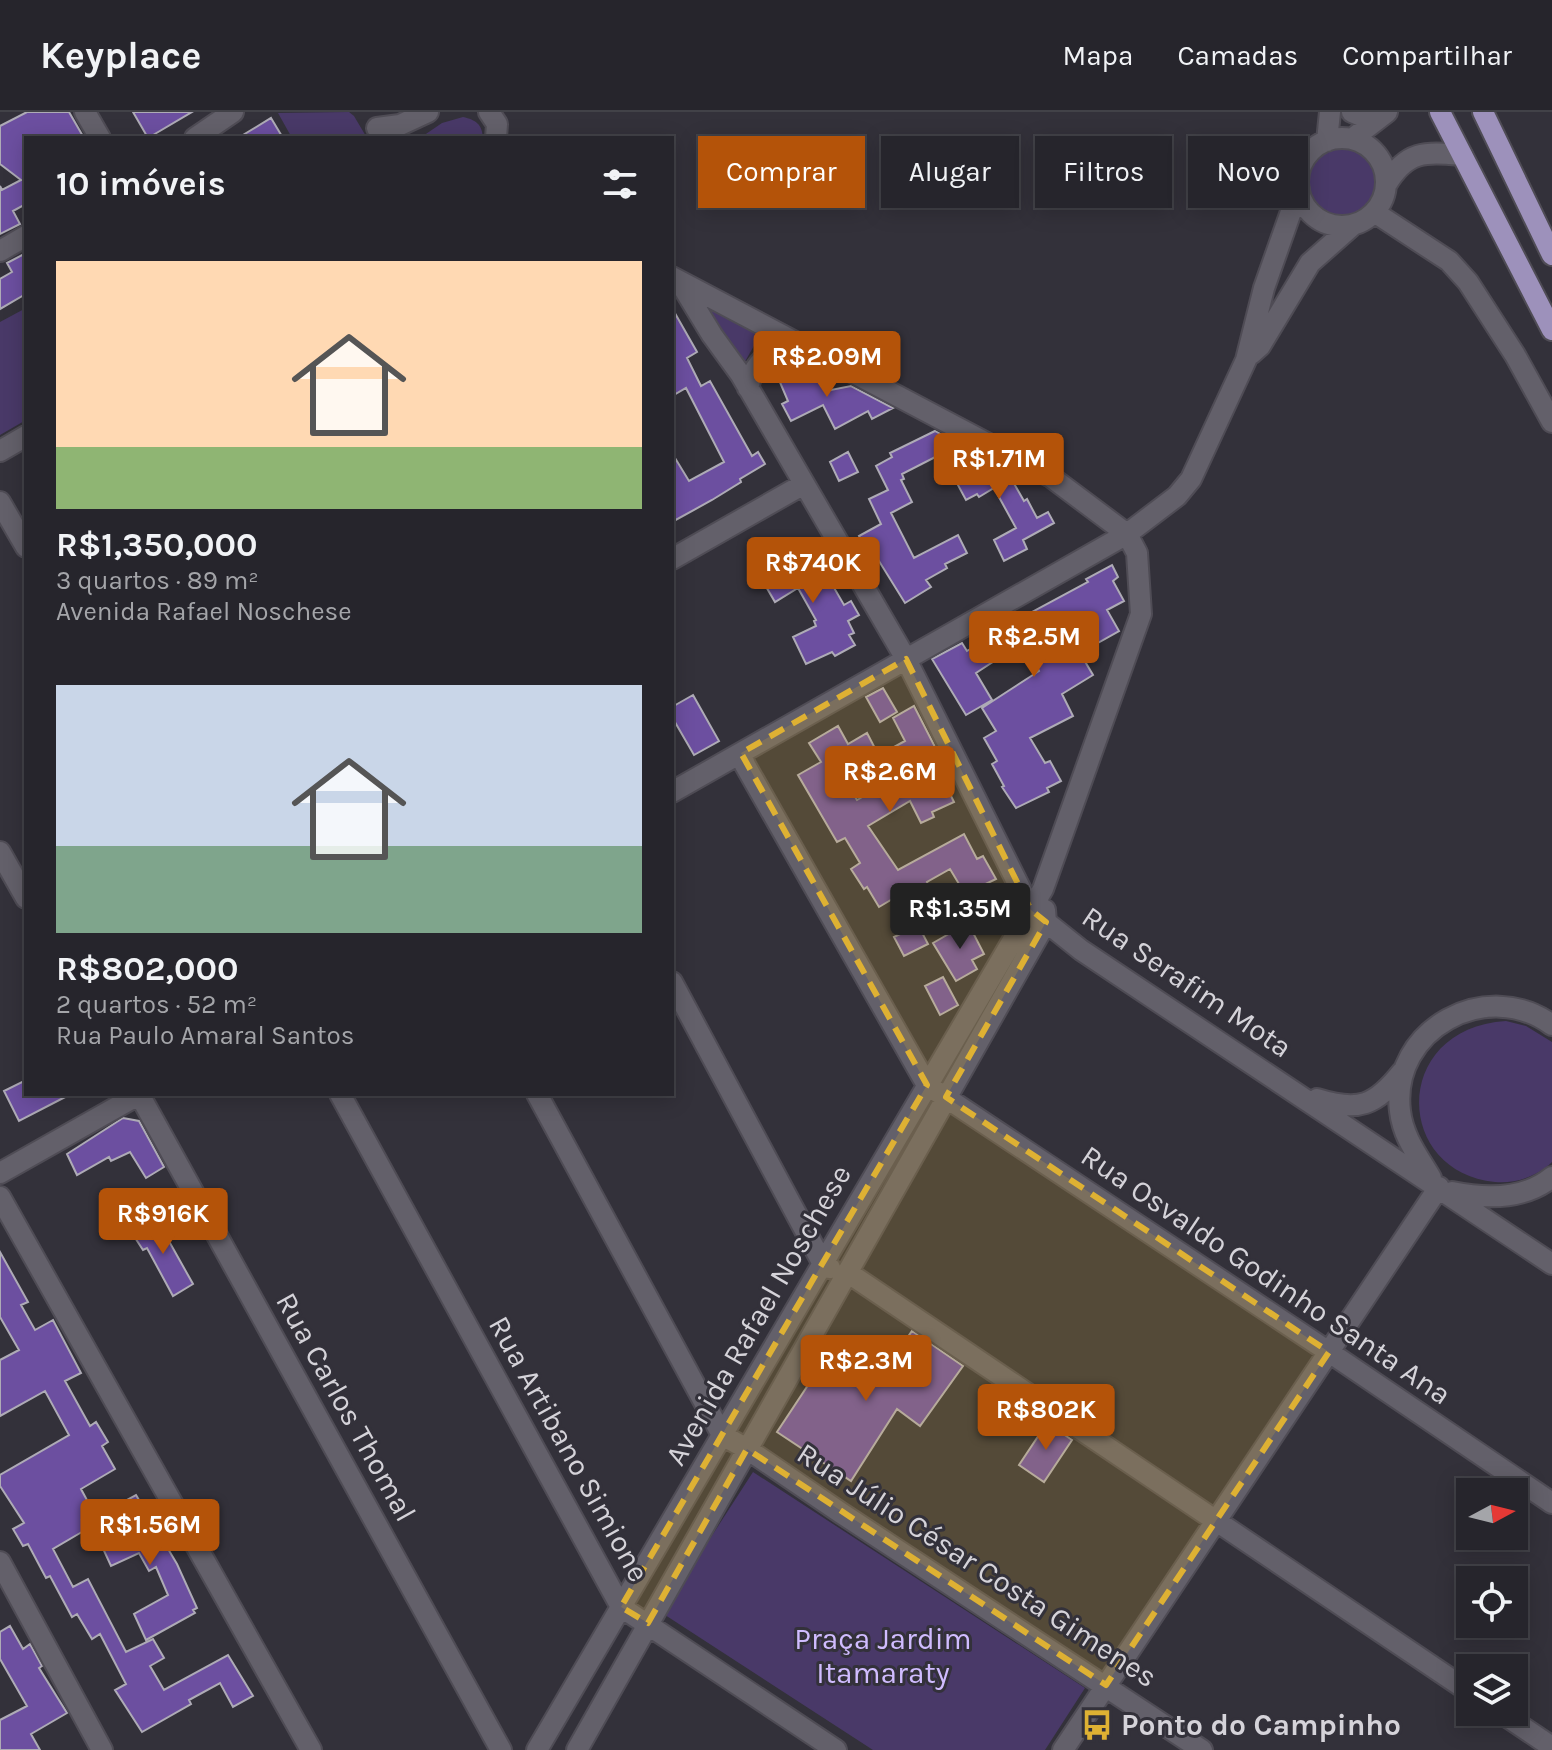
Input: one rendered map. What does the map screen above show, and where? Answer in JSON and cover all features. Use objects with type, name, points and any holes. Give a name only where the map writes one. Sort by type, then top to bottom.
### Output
[{"type":"main road","points":[[1440,112],[1552,330]]},
{"type":"main road","points":[[1483,112],[1552,255]]},
{"type":"street","points":[[85,112],[99,136]]},
{"type":"street","points":[[198,136],[233,112]]},
{"type":"street","points":[[378,130],[400,125],[428,112]]},
{"type":"street","points":[[489,112],[497,124],[496,136]]},
{"type":"street","points":[[1327,141],[1330,112]]},
{"type":"street","points":[[1352,112],[1360,116],[1383,114]]},
{"type":"street","points":[[1308,157],[1316,147],[1327,141],[1352,139],[1383,114]]},
{"type":"street","points":[[1352,139],[1373,151],[1385,172],[1386,185]]},
{"type":"street","points":[[1246,360],[1260,346],[1310,263],[1353,225],[1374,212],[1396,169],[1416,156],[1433,152],[1462,155]]},
{"type":"street","points":[[674,791],[1127,534],[1177,496],[1191,479],[1246,360],[1264,288],[1292,208]]},
{"type":"street","points":[[1307,208],[1325,223],[1353,225]]},
{"type":"street","points":[[1374,212],[1449,261],[1468,282],[1515,355],[1552,422]]},
{"type":"street","points":[[0,251],[24,237]]},
{"type":"street","points":[[675,278],[1051,477],[1127,534],[1137,553],[1141,614],[1043,889],[1038,916]]},
{"type":"street","name":"Rua Serafim Mota","points":[[675,278],[748,388],[906,659],[1038,916],[1081,950],[1552,1264]]},
{"type":"street","points":[[748,388],[753,372],[763,359],[775,349],[793,343]]},
{"type":"street","points":[[0,451],[24,437]]},
{"type":"street","points":[[674,558],[804,484]]},
{"type":"street","points":[[0,502],[24,544]]},
{"type":"street","points":[[741,753],[927,1085]]},
{"type":"street","points":[[0,852],[24,894]]},
{"type":"street","name":"Avenida Rafael Noschese","points":[[537,1750],[927,1085],[1038,916]]},
{"type":"street","name":"Avenida Rafael Noschese","points":[[577,1750],[946,1097],[1038,916]]},
{"type":"street","points":[[674,986],[823,1264],[846,1273],[1456,1683]]},
{"type":"street","points":[[1298,1092],[1340,1106],[1363,1105],[1376,1100],[1389,1089],[1426,1034],[1447,1018],[1472,1008],[1499,1005],[1525,1010],[1551,1024]]},
{"type":"street","points":[[1410,1057],[1401,1083],[1400,1110],[1406,1137],[1439,1188],[1493,1197],[1520,1194],[1552,1177]]},
{"type":"street","name":"Rua Osvaldo Godinho Santa Ana","points":[[927,1085],[1552,1503]]},
{"type":"street","points":[[0,1173],[135,1096]]},
{"type":"street","name":"Rua Carlos Thomal","points":[[140,1096],[501,1750]]},
{"type":"street","name":"Rua Artibano Simione","points":[[341,1096],[621,1607],[836,1750]]},
{"type":"street","points":[[538,1096],[722,1435]]},
{"type":"street","points":[[1063,1750],[1439,1188]]},
{"type":"street","points":[[0,1197],[311,1750]]},
{"type":"street","name":"Rua Júlio César Costa Gimenes","points":[[722,1435],[1202,1750]]},
{"type":"street","points":[[0,1562],[102,1750]]},
{"type":"street","points":[[1521,1726],[1552,1747]]},
{"type":"highlighted area","points":[[906,659],[1031,910],[1046,922],[946,1097],[1329,1352],[1106,1685],[747,1449],[648,1623],[621,1607],[927,1085],[741,753]]},
{"type":"green space","points":[[349,112],[366,136],[291,136],[278,113]]},
{"type":"green space","points":[[463,117],[478,123],[483,136],[423,136],[442,123]]},
{"type":"green space","points":[[1328,148],[1356,148],[1368,156],[1378,175],[1376,196],[1368,208],[1356,216],[1328,216],[1316,208],[1308,196],[1308,168],[1316,156]]},
{"type":"green space","points":[[702,306],[763,330],[743,365]]},
{"type":"green space","points":[[24,309],[24,421],[0,435],[0,322]]},
{"type":"green space","points":[[1506,1021],[1526,1026],[1552,1042],[1552,1162],[1526,1178],[1495,1182],[1461,1172],[1438,1154],[1423,1129],[1419,1100],[1425,1072],[1441,1048],[1468,1030]]},
{"type":"green space","name":"Praça Jardim Itamaraty","points":[[753,1472],[1085,1688],[1045,1750],[873,1750],[662,1613]]},
{"type":"building","points":[[27,112],[69,112],[83,136],[24,136],[24,205],[13,211],[20,224],[0,234],[0,186],[2,190],[21,180],[0,164],[0,126]]},
{"type":"building","points":[[133,112],[192,112],[151,136],[147,136]]},
{"type":"building","points":[[271,118],[282,136],[241,136]]},
{"type":"building","points":[[24,254],[24,295],[0,309],[0,279],[12,272],[7,263]]},
{"type":"building","points":[[674,312],[697,352],[687,358],[701,386],[710,381],[752,456],[758,452],[765,464],[740,479],[741,482],[674,521],[674,456],[689,481],[724,462],[686,388],[674,395]]},
{"type":"building","points":[[810,365],[831,390],[851,386],[893,408],[872,419],[868,411],[835,429],[823,405],[791,421],[782,404],[788,401],[779,380]]},
{"type":"building","points":[[935,431],[944,436],[951,449],[902,474],[904,479],[901,480],[912,502],[891,513],[914,558],[958,535],[967,553],[945,564],[947,568],[926,580],[931,587],[905,603],[874,553],[869,556],[859,536],[881,524],[869,499],[888,490],[876,466],[892,457],[890,453]]},
{"type":"building","points":[[967,449],[979,472],[990,466],[994,474],[1005,468],[1037,518],[1048,512],[1054,523],[1023,540],[1027,549],[1004,561],[994,540],[1016,528],[994,488],[966,500],[945,461]]},
{"type":"building","points":[[848,452],[858,472],[839,481],[830,462]]},
{"type":"building","points":[[811,548],[844,605],[851,601],[859,615],[848,621],[854,633],[849,635],[855,645],[835,656],[832,652],[806,664],[793,637],[816,626],[816,620],[798,588],[775,602],[758,573],[779,560],[781,564]]},
{"type":"building","points":[[1112,565],[1118,577],[1113,581],[1124,601],[1107,610],[1119,631],[1080,653],[1093,675],[1062,694],[1073,716],[1030,738],[1045,763],[1050,761],[1061,781],[1047,788],[1049,792],[1016,808],[992,764],[997,761],[984,738],[996,731],[982,708],[1039,671],[1026,647],[1001,661],[999,658],[976,673],[992,700],[966,715],[932,659],[962,643],[967,651]]},
{"type":"building","points":[[883,688],[897,712],[880,722],[866,697]]},
{"type":"building","points":[[693,695],[719,741],[694,755],[674,720],[674,706]]},
{"type":"building","points":[[914,706],[935,747],[932,749],[936,756],[932,758],[954,802],[932,812],[934,817],[921,823],[910,801],[868,826],[898,870],[964,834],[977,859],[983,856],[996,879],[965,894],[950,869],[927,882],[938,907],[917,917],[906,891],[879,907],[851,869],[860,863],[845,838],[837,842],[798,775],[821,762],[809,743],[838,726],[848,744],[867,733],[879,756],[842,776],[857,800],[907,772],[894,747],[905,741],[893,718]]},
{"type":"building","points":[[968,923],[984,954],[972,960],[977,969],[956,981],[933,943]]},
{"type":"building","points":[[918,925],[928,944],[904,956],[894,937]]},
{"type":"building","points":[[943,977],[958,1005],[940,1015],[925,986]]},
{"type":"building","points":[[24,1081],[24,1096],[67,1096],[19,1121],[4,1091]]},
{"type":"building","points":[[123,1118],[139,1121],[164,1167],[146,1178],[130,1152],[111,1161],[109,1157],[77,1175],[67,1154]]},
{"type":"building","points":[[156,1218],[193,1284],[173,1296],[147,1248],[143,1250],[132,1233]]},
{"type":"building","points":[[0,1252],[28,1302],[21,1305],[35,1330],[53,1320],[81,1373],[65,1381],[90,1426],[96,1422],[108,1442],[102,1446],[115,1469],[81,1489],[94,1513],[82,1520],[87,1529],[53,1549],[73,1587],[88,1579],[126,1652],[153,1639],[164,1658],[150,1666],[164,1690],[228,1655],[253,1696],[233,1707],[220,1683],[142,1732],[115,1690],[126,1684],[100,1634],[92,1639],[77,1614],[72,1617],[50,1576],[46,1578],[28,1544],[23,1546],[13,1529],[24,1523],[0,1486],[0,1475],[69,1435],[45,1391],[0,1416],[0,1360],[19,1350],[0,1317]]},
{"type":"building","points":[[912,1331],[963,1366],[920,1426],[897,1409],[851,1481],[777,1432],[824,1361],[821,1360],[833,1340],[852,1352],[839,1374],[868,1394]]},
{"type":"building","points":[[1047,1423],[1072,1440],[1044,1482],[1019,1465]]},
{"type":"building","points":[[136,1495],[177,1564],[197,1608],[193,1610],[195,1613],[146,1640],[134,1614],[168,1595],[156,1567],[149,1571],[139,1553],[111,1566],[100,1542],[125,1528],[114,1507]]},
{"type":"building","points":[[10,1626],[23,1649],[30,1644],[42,1666],[39,1668],[67,1713],[31,1734],[40,1750],[0,1750],[0,1720],[27,1706],[0,1659],[0,1632]]},
{"type":"place","name":"Ponto do Campinho","points":[[1097,1725]]}]
